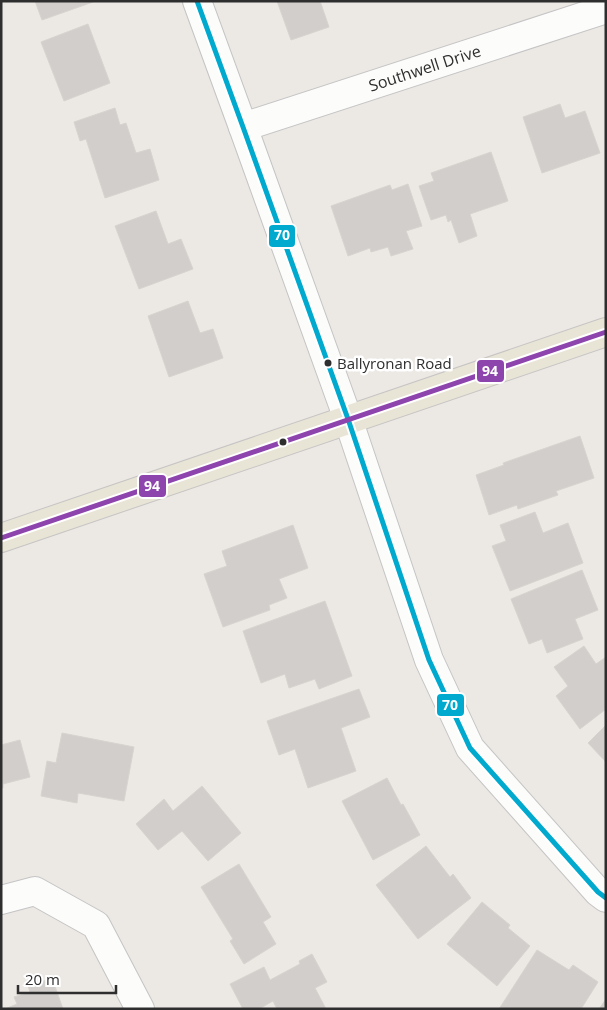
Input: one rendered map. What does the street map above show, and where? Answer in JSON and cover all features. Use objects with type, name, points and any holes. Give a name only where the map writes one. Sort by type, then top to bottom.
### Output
[{"type":"main road","points":[[1,538],[606,332]]},
{"type":"street","points":[[197,1],[348,419],[429,660],[470,748],[598,892],[606,898]]},
{"type":"street","name":"Southwell Drive","points":[[243,127],[606,9]]},
{"type":"street","points":[[1,900],[35,891],[96,925],[140,1009]]},
{"type":"building","points":[[35,1],[92,1],[93,2],[42,20]]},
{"type":"building","points":[[277,1],[320,1],[329,27],[291,40]]},
{"type":"building","points":[[88,24],[110,83],[64,101],[41,42]]},
{"type":"building","points":[[560,104],[565,118],[585,111],[600,153],[542,173],[523,117]]},
{"type":"building","points":[[115,108],[120,125],[126,123],[136,153],[150,149],[159,180],[105,198],[86,139],[80,141],[74,122]]},
{"type":"building","points":[[491,152],[508,201],[470,214],[477,236],[459,243],[451,220],[448,222],[446,215],[431,220],[419,186],[434,181],[431,173]]},
{"type":"building","points":[[408,184],[422,226],[406,231],[413,249],[391,256],[388,247],[371,252],[370,248],[348,256],[331,206],[390,185],[392,190]]},
{"type":"building","points":[[156,211],[168,244],[181,239],[193,269],[139,289],[115,226]]},
{"type":"building","points":[[188,301],[200,333],[213,329],[223,358],[169,377],[148,316]]},
{"type":"building","points":[[580,436],[594,478],[556,491],[558,495],[518,509],[517,505],[489,515],[476,475],[504,465],[503,463]]},
{"type":"building","points":[[535,512],[543,533],[568,523],[583,563],[510,591],[492,546],[506,541],[500,525]]},
{"type":"building","points":[[293,525],[308,568],[279,579],[287,598],[269,605],[270,610],[223,627],[204,574],[227,566],[222,551]]},
{"type":"building","points":[[582,570],[598,610],[575,619],[583,639],[547,653],[542,639],[529,644],[511,599]]},
{"type":"building","points":[[325,601],[352,676],[319,689],[315,679],[289,688],[285,674],[261,683],[243,631]]},
{"type":"building","points":[[584,646],[596,664],[606,657],[606,709],[580,729],[556,696],[568,686],[554,667]]},
{"type":"building","points":[[359,689],[370,717],[341,728],[356,771],[308,788],[295,749],[279,755],[267,721]]},
{"type":"building","points":[[606,725],[606,762],[588,743]]},
{"type":"building","points":[[62,733],[134,747],[124,801],[78,793],[77,803],[41,796],[47,761],[56,763]]},
{"type":"building","points":[[20,740],[30,777],[3,784],[3,788],[1,788],[1,745]]},
{"type":"building","points":[[387,778],[420,835],[373,860],[342,801]]},
{"type":"building","points":[[202,786],[241,833],[208,861],[182,831],[158,850],[136,824],[164,799],[173,811]]},
{"type":"building","points":[[426,846],[450,877],[453,874],[471,898],[418,939],[376,885]]},
{"type":"building","points":[[239,864],[271,917],[263,922],[276,944],[244,964],[230,941],[233,939],[201,887]]},
{"type":"building","points":[[482,902],[510,925],[508,928],[530,946],[497,986],[447,944]]},
{"type":"building","points":[[537,950],[569,970],[573,965],[598,982],[581,1009],[499,1009]]},
{"type":"building","points":[[312,954],[327,982],[315,988],[326,1009],[277,1009],[273,1001],[259,1009],[243,1009],[230,984],[264,967],[270,980],[300,964],[299,961]]},
{"type":"building","points":[[52,978],[63,1009],[5,1009],[17,1004],[14,997],[30,992],[28,986]]},
{"type":"building","points":[[606,999],[606,1009],[599,1009]]},
{"type":"transit line","name":"70","points":[[197,1],[348,419],[429,660],[470,748],[598,892],[606,898]]},
{"type":"transit line","name":"94","points":[[1,538],[606,332]]},
{"type":"place","name":"Ballyronan Road","points":[[328,363]]}]
